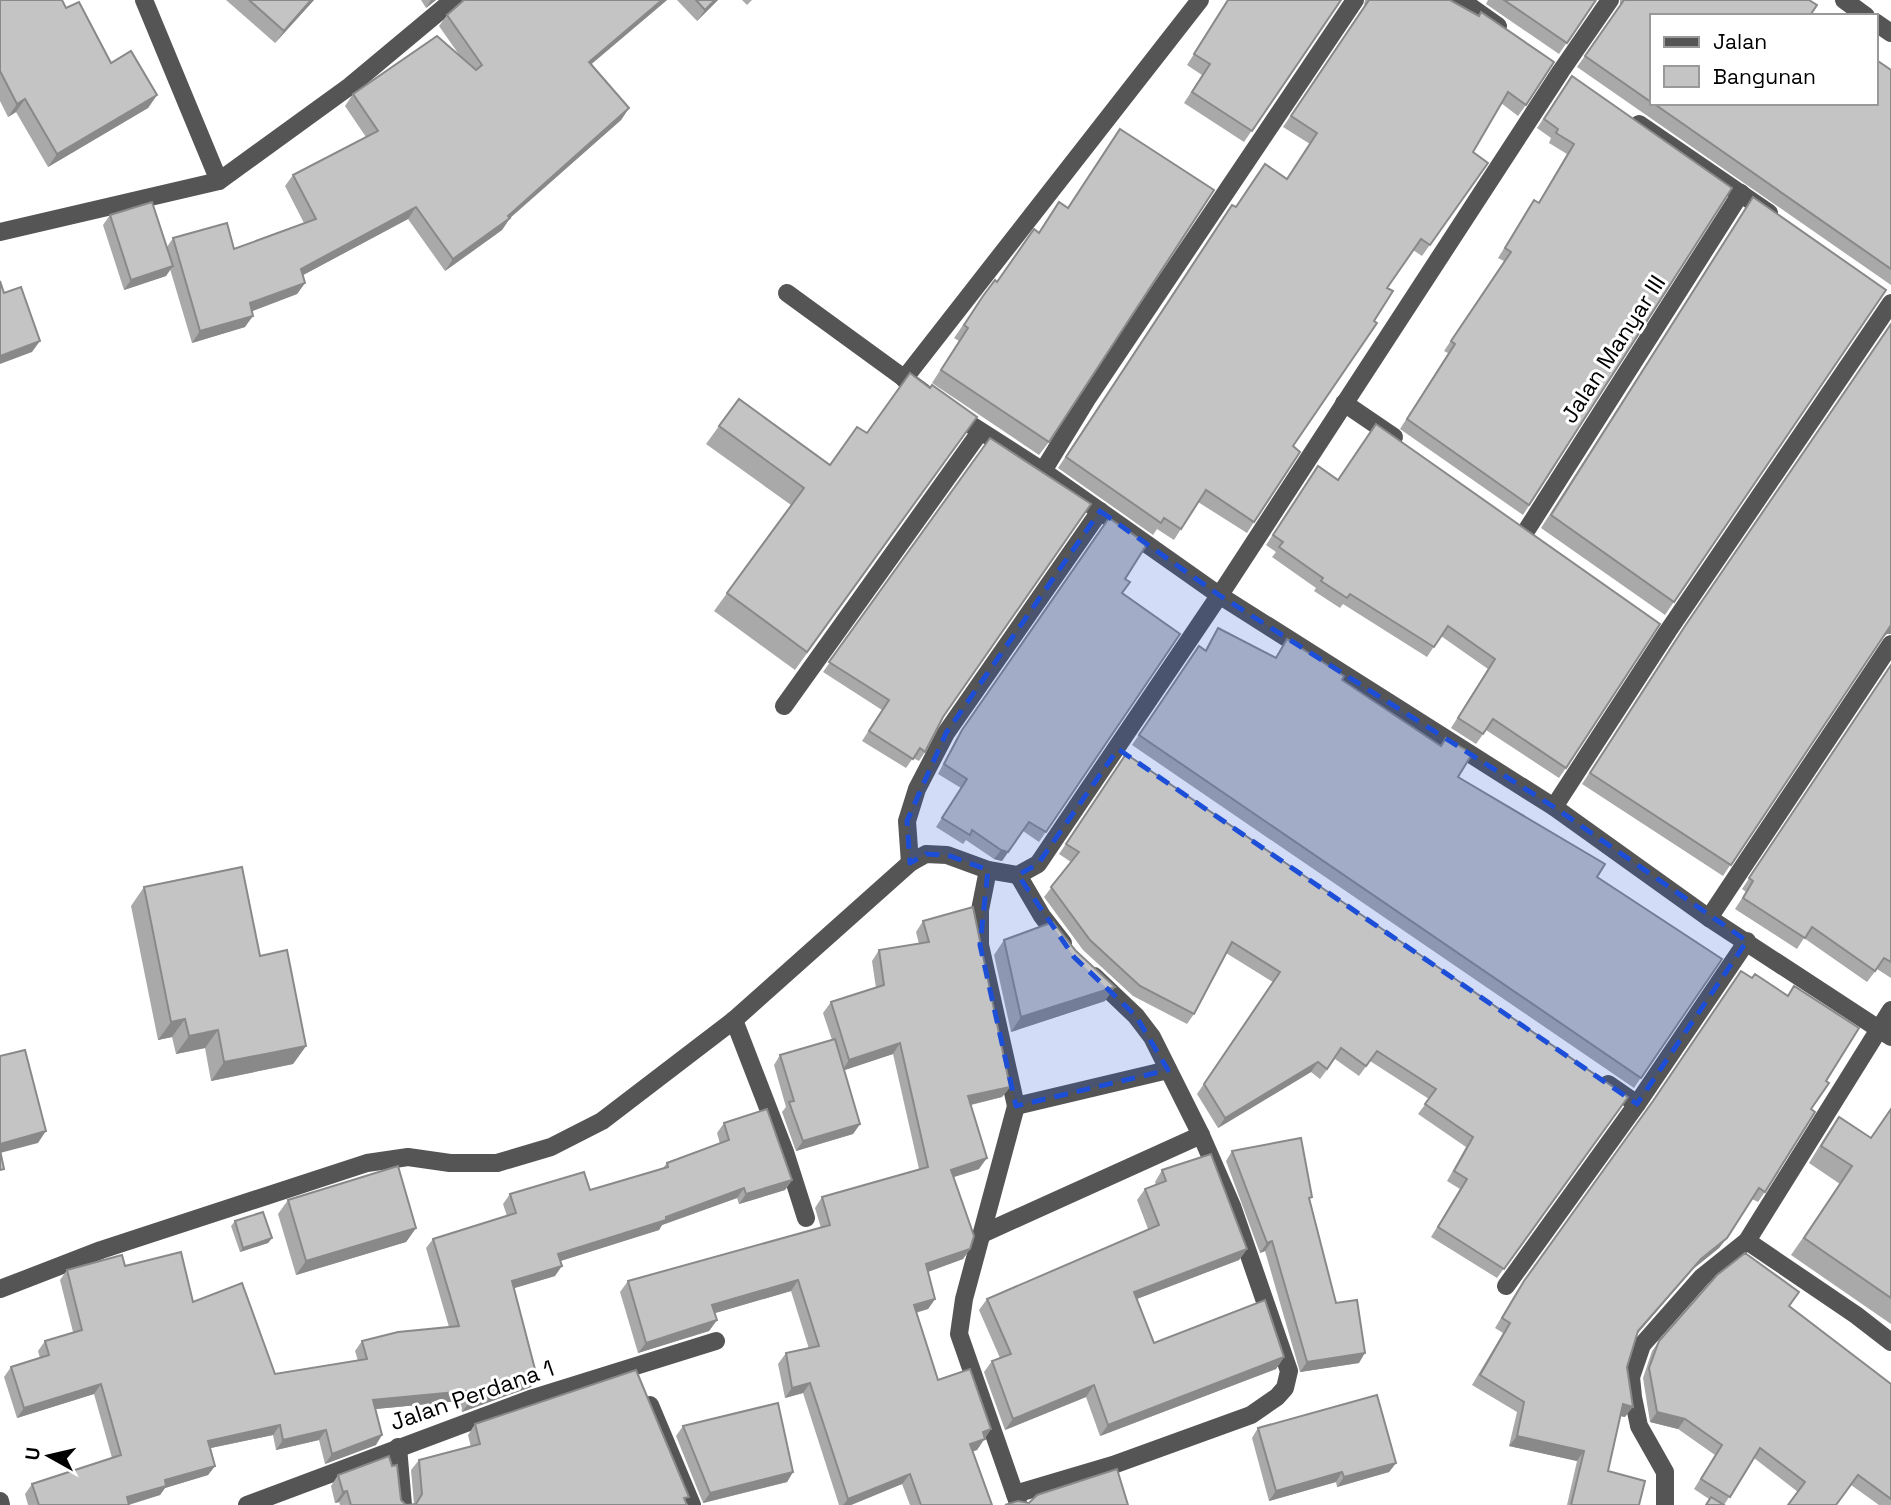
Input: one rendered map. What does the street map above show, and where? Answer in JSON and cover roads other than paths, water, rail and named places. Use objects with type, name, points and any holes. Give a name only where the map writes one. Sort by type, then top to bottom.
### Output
[{"type":"street","points":[[144,0],[219,181]]},
{"type":"street","points":[[0,232],[219,181],[350,86],[453,0]]},
{"type":"street","points":[[904,379],[1200,0]]},
{"type":"street","points":[[1043,471],[1087,398],[1355,0]]},
{"type":"street","points":[[1461,0],[1516,39]]},
{"type":"street","points":[[0,1289],[101,1250],[367,1163],[408,1157],[450,1163],[497,1163],[551,1147],[602,1121],[734,1020],[910,863],[926,854],[947,855],[988,870],[1018,875],[1038,864],[1124,753],[1219,594],[1610,0]]},
{"type":"street","points":[[1844,0],[1863,14]]},
{"type":"street","points":[[1628,117],[1784,223]]},
{"type":"street","name":"Jalan Manyar III","points":[[1526,531],[1741,193]]},
{"type":"street","points":[[787,293],[979,432],[1043,471],[1219,594],[1554,807],[1709,918],[1886,1034]]},
{"type":"street","points":[[1554,807],[1663,627],[1887,298]]},
{"type":"street","points":[[1344,403],[1412,451]]},
{"type":"street","points":[[784,706],[979,432]]},
{"type":"street","points":[[910,863],[907,821],[917,789],[946,733],[1100,511]]},
{"type":"street","points":[[1709,918],[1891,644]]},
{"type":"street","points":[[988,870],[980,910],[980,945],[1016,1106],[964,1299],[959,1334],[1017,1499],[1251,1415],[1285,1388],[1289,1371],[1232,1206],[1201,1135],[1152,1037],[1136,1016],[1079,961],[1042,916],[1018,875]]},
{"type":"street","points":[[1506,1286],[1637,1104],[1747,941]]},
{"type":"street","points":[[1665,1505],[1665,1472],[1639,1426],[1631,1377],[1642,1345],[1702,1277],[1747,1241],[1886,1034],[1891,1010]]},
{"type":"street","points":[[734,1020],[785,1152],[806,1218]]},
{"type":"street","points":[[1016,1106],[1168,1070]]},
{"type":"street","points":[[1592,1073],[1637,1104]]},
{"type":"street","points":[[982,1234],[1201,1135]]},
{"type":"street","points":[[1747,1241],[1891,1342]]},
{"type":"street","name":"Jalan Perdana 1","points":[[247,1505],[533,1398],[640,1380],[716,1341]]},
{"type":"street","points":[[640,1380],[692,1505]]},
{"type":"street","points":[[398,1447],[403,1505]]}]
